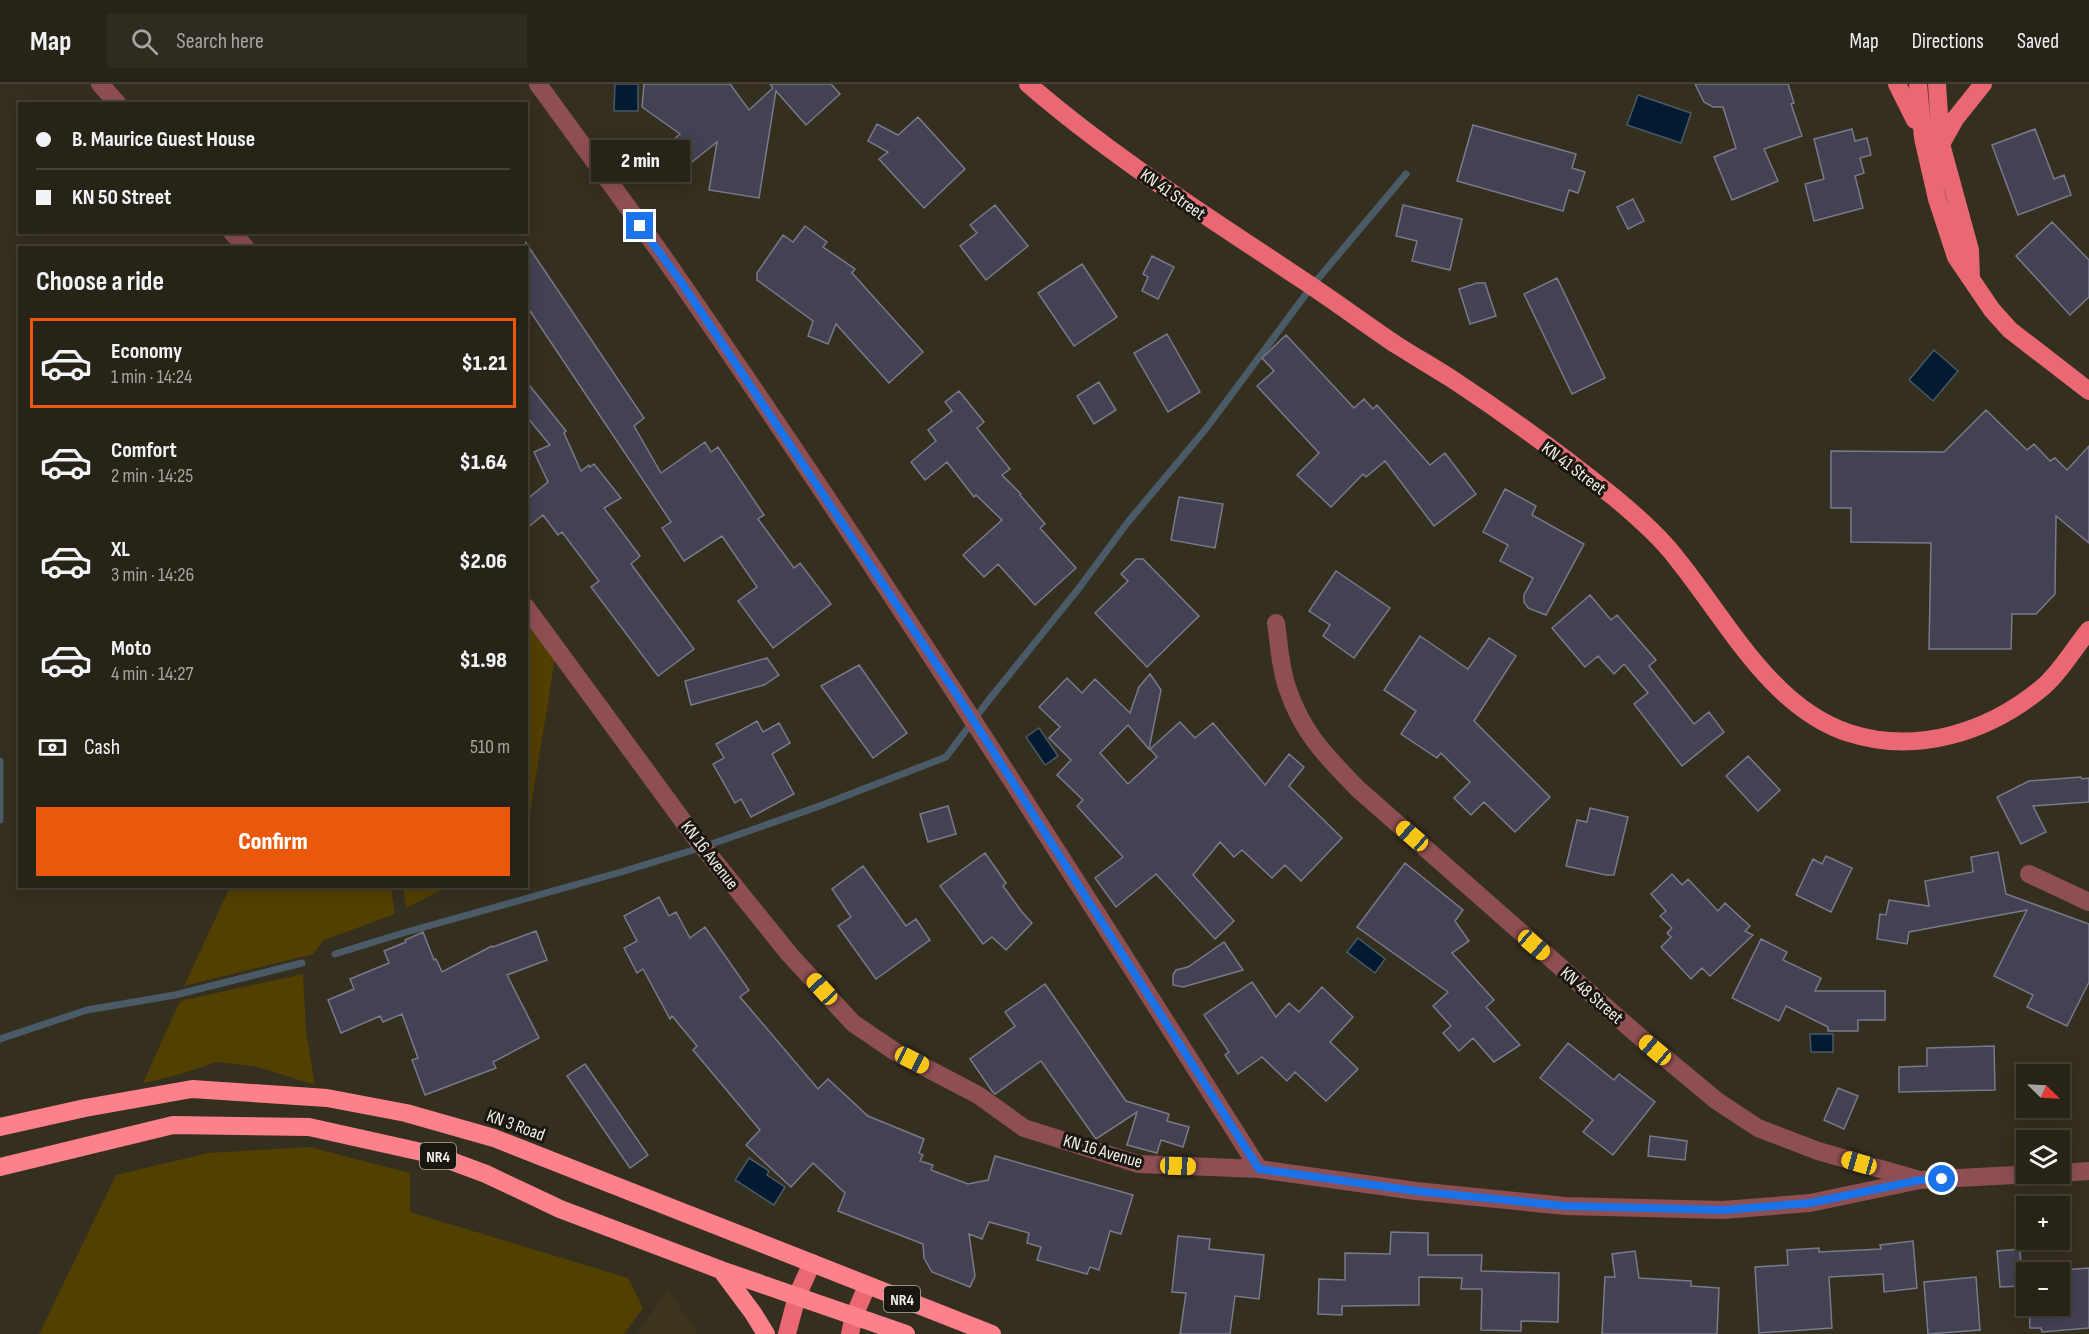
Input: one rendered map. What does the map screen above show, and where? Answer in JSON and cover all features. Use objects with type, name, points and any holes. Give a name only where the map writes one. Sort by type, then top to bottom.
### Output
[{"type":"highway","name":"KN 3 Road","points":[[0,1127],[74,1110],[192,1089],[327,1098],[406,1113],[494,1138],[992,1334]]},
{"type":"highway","name":"NR4","points":[[0,1167],[172,1125],[309,1127],[435,1155],[486,1174],[560,1209],[797,1296],[852,1325],[899,1333]]},
{"type":"highway","points":[[721,1270],[753,1312],[766,1334]]},
{"type":"main road","name":"KN 41 Street","points":[[1028,84],[1104,146],[1186,204],[1453,380],[1617,500],[1675,556],[1771,682],[1810,713],[1846,732],[1875,740],[1904,742],[1934,740],[1968,730],[2006,713],[2045,685],[2089,630]]},
{"type":"main road","points":[[1898,84],[1923,138]]},
{"type":"main road","points":[[1917,84],[1923,138],[1937,199],[1956,257],[1992,310],[2010,330],[2089,391]]},
{"type":"main road","points":[[1938,84],[1941,144],[1970,250],[1971,279]]},
{"type":"main road","points":[[1941,144],[1959,113],[1983,84]]},
{"type":"main road","points":[[788,1334],[797,1296],[812,1263]]},
{"type":"main road","points":[[852,1325],[867,1286]]},
{"type":"street","points":[[100,84],[116,102]]},
{"type":"street","points":[[538,84],[679,279],[936,663],[1259,1169]]},
{"type":"street","points":[[234,234],[244,246]]},
{"type":"street","name":"KN 16 Avenue","points":[[528,610],[694,836],[790,955],[853,1023],[894,1051],[978,1095],[1024,1128],[1138,1164],[1259,1169],[1416,1191],[1565,1206],[1724,1210],[1810,1203],[1920,1180],[2016,1175]]},
{"type":"street","name":"KN 48 Street","points":[[1276,623],[1286,686],[1301,722],[1318,748],[1358,789],[1640,1038],[1717,1101],[1758,1128],[1818,1151],[1920,1180]]},
{"type":"street","points":[[2029,874],[2089,902]]},
{"type":"street","points":[[2070,1172],[2089,1171]]},
{"type":"shaded area","points":[[528,620],[555,656],[528,830]]},
{"type":"shaded area","points":[[230,888],[391,888],[395,914],[324,940],[313,954],[184,986]]},
{"type":"shaded area","points":[[403,888],[445,888],[406,908]]},
{"type":"shaded area","points":[[303,974],[306,1030],[315,1085],[258,1067],[217,1062],[143,1083],[180,1001]]},
{"type":"shaded area","points":[[309,1147],[410,1173],[410,1212],[628,1278],[643,1308],[624,1334],[39,1334],[116,1175],[208,1153]]},
{"type":"shaded area","points":[[668,1289],[698,1334],[637,1334]]},
{"type":"water","points":[[615,84],[638,84],[638,111],[614,111]]},
{"type":"water","points":[[1638,95],[1691,113],[1681,143],[1627,125]]},
{"type":"water","points":[[1934,350],[1958,371],[1933,401],[1909,380]]},
{"type":"water","points":[[1039,728],[1058,756],[1045,765],[1026,737]]},
{"type":"water","points":[[1358,938],[1385,959],[1375,973],[1347,952]]},
{"type":"water","points":[[1810,1034],[1833,1034],[1833,1052],[1811,1052]]},
{"type":"water","points":[[749,1158],[769,1171],[767,1175],[785,1187],[774,1205],[735,1180]]},
{"type":"building","points":[[644,84],[730,84],[749,110],[773,88],[770,84],[831,84],[840,94],[806,125],[776,91],[759,198],[709,190],[717,142],[692,162],[674,139],[680,134],[642,107]]},
{"type":"building","points":[[1695,84],[1788,84],[1794,103],[1791,104],[1802,136],[1764,149],[1778,181],[1732,200],[1714,157],[1736,148],[1723,107],[1713,107],[1704,102]]},
{"type":"building","points":[[918,117],[965,169],[924,208],[879,159],[888,152],[868,141],[877,124],[898,135]]},
{"type":"building","points":[[1473,125],[1576,154],[1572,168],[1585,172],[1578,193],[1569,190],[1563,211],[1457,181]]},
{"type":"building","points":[[1852,129],[1855,141],[1867,138],[1871,155],[1860,158],[1864,173],[1855,176],[1863,208],[1814,221],[1805,184],[1824,179],[1814,139]]},
{"type":"building","points":[[2035,129],[2054,179],[2064,175],[2071,195],[2018,215],[1992,145]]},
{"type":"building","points":[[1633,199],[1644,221],[1628,229],[1617,207]]},
{"type":"building","points":[[995,205],[1028,246],[986,280],[960,246],[977,233],[970,225]]},
{"type":"building","points":[[1403,205],[1462,219],[1450,270],[1412,261],[1417,241],[1396,236]]},
{"type":"building","points":[[2052,222],[2089,260],[2089,297],[2070,315],[2016,256]]},
{"type":"building","points":[[805,226],[827,242],[823,247],[855,269],[852,273],[923,352],[889,383],[836,324],[828,344],[808,336],[813,321],[757,280],[757,273],[783,235],[793,242]]},
{"type":"building","points":[[526,243],[644,418],[634,426],[661,473],[705,442],[711,452],[718,447],[764,515],[758,519],[794,568],[800,563],[831,604],[773,648],[738,601],[757,587],[722,536],[684,561],[662,528],[671,522],[528,308],[528,246]]},
{"type":"building","points":[[1152,256],[1174,267],[1158,299],[1142,291],[1148,277],[1143,274]]},
{"type":"building","points":[[1082,264],[1117,317],[1074,346],[1038,293]]},
{"type":"building","points":[[1557,278],[1605,378],[1572,394],[1524,294]]},
{"type":"building","points":[[1485,283],[1496,316],[1470,324],[1459,289]]},
{"type":"building","points":[[1167,334],[1200,392],[1168,412],[1134,353]]},
{"type":"building","points":[[1286,335],[1354,408],[1364,399],[1373,409],[1377,405],[1430,465],[1445,453],[1476,494],[1434,526],[1385,461],[1366,477],[1363,474],[1331,507],[1297,475],[1319,453],[1257,386],[1274,371],[1262,358]]},
{"type":"building","points":[[1099,382],[1116,410],[1094,424],[1077,396]]},
{"type":"building","points":[[528,384],[566,431],[564,433],[581,471],[594,464],[621,498],[604,508],[640,556],[631,564],[694,649],[658,676],[591,587],[599,581],[562,532],[558,535],[543,515],[528,527],[528,498],[548,482],[534,452],[550,445],[528,418]]},
{"type":"building","points":[[959,391],[984,422],[977,428],[1010,469],[1002,475],[1045,524],[1040,528],[1076,568],[1035,605],[998,564],[984,577],[963,555],[1002,520],[976,495],[974,497],[947,462],[925,480],[911,462],[936,441],[928,430],[952,411],[945,402]]},
{"type":"building","points":[[1986,410],[2027,450],[2034,444],[2050,461],[2055,458],[2067,470],[2089,446],[2089,543],[2056,516],[2055,594],[2036,614],[2012,614],[2011,649],[1929,649],[1931,543],[1851,542],[1851,508],[1831,508],[1831,451],[1944,452]]},
{"type":"building","points":[[1505,489],[1536,506],[1532,515],[1584,544],[1546,615],[1528,608],[1524,602],[1524,595],[1533,578],[1500,561],[1508,545],[1483,532]]},
{"type":"building","points":[[1179,497],[1223,504],[1215,548],[1171,540]]},
{"type":"building","points":[[1136,559],[1143,559],[1199,616],[1147,667],[1095,613],[1128,581],[1121,574]]},
{"type":"building","points":[[1336,571],[1390,608],[1354,658],[1323,636],[1330,625],[1309,611]]},
{"type":"building","points":[[1590,595],[1611,620],[1617,615],[1656,660],[1649,666],[1694,724],[1709,712],[1724,732],[1682,766],[1634,704],[1648,693],[1624,664],[1614,674],[1598,656],[1585,667],[1552,628]]},
{"type":"building","points":[[1420,636],[1468,669],[1489,638],[1516,656],[1474,721],[1550,797],[1515,832],[1484,802],[1471,815],[1454,798],[1470,782],[1441,753],[1437,758],[1401,734],[1416,711],[1384,690]]},
{"type":"building","points":[[767,658],[779,675],[764,685],[691,705],[685,681]]},
{"type":"building","points":[[859,665],[907,733],[873,758],[821,686]]},
{"type":"building","points":[[1150,674],[1161,690],[1149,749],[1128,725],[1100,753],[1128,784],[1157,757],[1150,749],[1180,722],[1195,738],[1213,723],[1265,785],[1289,754],[1304,767],[1289,786],[1342,838],[1301,881],[1285,865],[1272,878],[1242,850],[1234,857],[1220,842],[1193,875],[1234,921],[1215,939],[1156,874],[1116,907],[1095,878],[1123,857],[1077,806],[1083,800],[1057,775],[1071,760],[1049,738],[1060,727],[1039,707],[1067,678],[1082,693],[1095,679],[1130,713],[1139,687]]},
{"type":"building","points":[[757,721],[763,732],[779,723],[790,743],[772,754],[794,794],[751,817],[741,799],[735,803],[713,764],[724,758],[716,744]]},
{"type":"building","points":[[1748,756],[1780,790],[1758,811],[1726,776]]},
{"type":"building","points":[[2081,777],[2082,779],[2089,778],[2089,802],[2033,806],[2046,832],[2021,844],[1997,797],[2029,781]]},
{"type":"building","points":[[948,806],[956,834],[928,842],[920,814]]},
{"type":"building","points":[[1590,808],[1628,817],[1614,875],[1566,866],[1577,820],[1587,822]]},
{"type":"building","points":[[1998,852],[2006,894],[2089,924],[2089,982],[2067,1026],[2027,1007],[2033,995],[1994,976],[2027,910],[1909,932],[1907,944],[1877,939],[1880,914],[1886,915],[1889,900],[1929,906],[1925,881],[1973,872],[1971,857]]},
{"type":"building","points":[[985,853],[1006,883],[1003,886],[1032,923],[1006,950],[992,937],[983,944],[940,886]]},
{"type":"building","points":[[1826,856],[1852,868],[1831,912],[1796,895],[1813,859],[1822,864]]},
{"type":"building","points":[[1405,863],[1463,910],[1455,921],[1469,941],[1452,953],[1494,1000],[1486,1007],[1520,1045],[1494,1062],[1473,1038],[1459,1051],[1443,1033],[1451,1026],[1433,1006],[1448,992],[1357,927]]},
{"type":"building","points":[[863,866],[906,926],[916,919],[930,940],[876,979],[838,926],[851,917],[832,889]]},
{"type":"building","points":[[1672,874],[1682,885],[1688,879],[1718,911],[1725,903],[1750,926],[1745,931],[1753,935],[1710,976],[1702,968],[1691,979],[1661,947],[1671,937],[1667,933],[1672,928],[1660,916],[1666,911],[1651,894]]},
{"type":"building","points":[[659,897],[669,916],[676,912],[690,938],[705,927],[749,990],[740,997],[818,1089],[828,1079],[868,1116],[924,1139],[919,1153],[923,1155],[920,1161],[933,1165],[931,1170],[968,1184],[988,1180],[995,1156],[1133,1195],[1121,1234],[1110,1231],[1099,1270],[1090,1267],[1087,1274],[1037,1260],[1041,1247],[1027,1243],[1029,1233],[989,1222],[982,1239],[969,1234],[975,1276],[970,1287],[932,1272],[924,1258],[923,1244],[838,1211],[845,1193],[813,1163],[791,1187],[746,1145],[760,1130],[693,1050],[697,1046],[672,1016],[670,1019],[643,969],[637,973],[624,948],[637,941],[624,916]]},
{"type":"building","points":[[536,931],[547,960],[507,975],[539,1038],[493,1062],[496,1068],[425,1095],[412,1060],[418,1058],[402,1014],[383,1022],[380,1016],[341,1033],[328,1000],[354,989],[350,979],[389,963],[384,951],[406,942],[405,940],[423,932],[434,960],[436,959],[442,972],[492,946]]},
{"type":"building","points":[[1761,939],[1787,952],[1783,960],[1821,978],[1815,991],[1885,991],[1885,1020],[1858,1020],[1858,1031],[1828,1031],[1828,1027],[1786,1006],[1779,1021],[1732,998]]},
{"type":"building","points":[[1224,942],[1243,970],[1183,987],[1173,985],[1173,975],[1176,970],[1188,967]]},
{"type":"building","points":[[1252,982],[1276,1017],[1289,1003],[1299,1012],[1322,987],[1353,1017],[1330,1042],[1358,1069],[1326,1101],[1295,1072],[1287,1081],[1262,1057],[1238,1074],[1225,1055],[1229,1052],[1204,1015]]},
{"type":"building","points":[[1045,984],[1126,1101],[1169,1114],[1167,1121],[1189,1127],[1183,1147],[1161,1140],[1157,1153],[1127,1145],[1137,1112],[1096,1139],[1041,1061],[995,1094],[992,1091],[970,1059],[1015,1026],[1005,1012]]},
{"type":"building","points":[[1568,1043],[1614,1080],[1619,1074],[1655,1102],[1613,1155],[1583,1132],[1593,1120],[1540,1078]]},
{"type":"building","points":[[1994,1046],[1995,1090],[1899,1092],[1899,1067],[1927,1066],[1927,1048]]},
{"type":"building","points":[[585,1064],[648,1155],[630,1168],[567,1076]]},
{"type":"building","points":[[1838,1088],[1858,1096],[1844,1129],[1824,1120]]},
{"type":"building","points":[[1650,1136],[1687,1141],[1685,1160],[1648,1156]]},
{"type":"building","points":[[1391,1232],[1428,1233],[1428,1255],[1482,1255],[1481,1271],[1559,1273],[1558,1322],[1521,1321],[1521,1331],[1481,1330],[1482,1289],[1461,1289],[1462,1278],[1419,1277],[1419,1305],[1342,1306],[1342,1315],[1318,1314],[1319,1279],[1345,1280],[1345,1253],[1390,1254]]},
{"type":"building","points":[[1178,1236],[1210,1239],[1209,1249],[1264,1255],[1259,1299],[1235,1296],[1230,1334],[1180,1334],[1186,1293],[1172,1292]]},
{"type":"building","points":[[1913,1241],[1917,1288],[1884,1292],[1883,1274],[1829,1277],[1832,1328],[1759,1333],[1755,1267],[1788,1265],[1787,1250],[1819,1248],[1819,1252],[1881,1249],[1880,1245]]},
{"type":"building","points":[[2020,1250],[2021,1262],[2016,1262],[2016,1286],[2000,1287],[1997,1251]]},
{"type":"building","points":[[1635,1251],[1639,1278],[1691,1281],[1691,1286],[1719,1288],[1717,1334],[1602,1334],[1605,1277],[1615,1277],[1612,1254]]},
{"type":"building","points":[[2089,1268],[2089,1328],[2042,1332],[2041,1328],[2030,1328],[2029,1316],[2070,1316],[2070,1269]]},
{"type":"building","points":[[1976,1277],[1980,1330],[1928,1334],[1924,1282]]},
{"type":"waterway","points":[[335,954],[703,847],[817,807],[946,757],[1128,522],[1205,430],[1312,286],[1406,174]]},
{"type":"waterway","points":[[0,761],[0,820]]},
{"type":"waterway","points":[[0,1039],[87,1010],[175,995],[302,963]]},
{"type":"route","points":[[640,226],[679,279],[961,701],[1088,897],[1259,1169],[1416,1191],[1565,1206],[1724,1210],[1810,1203],[1920,1180],[1942,1179]]}]
